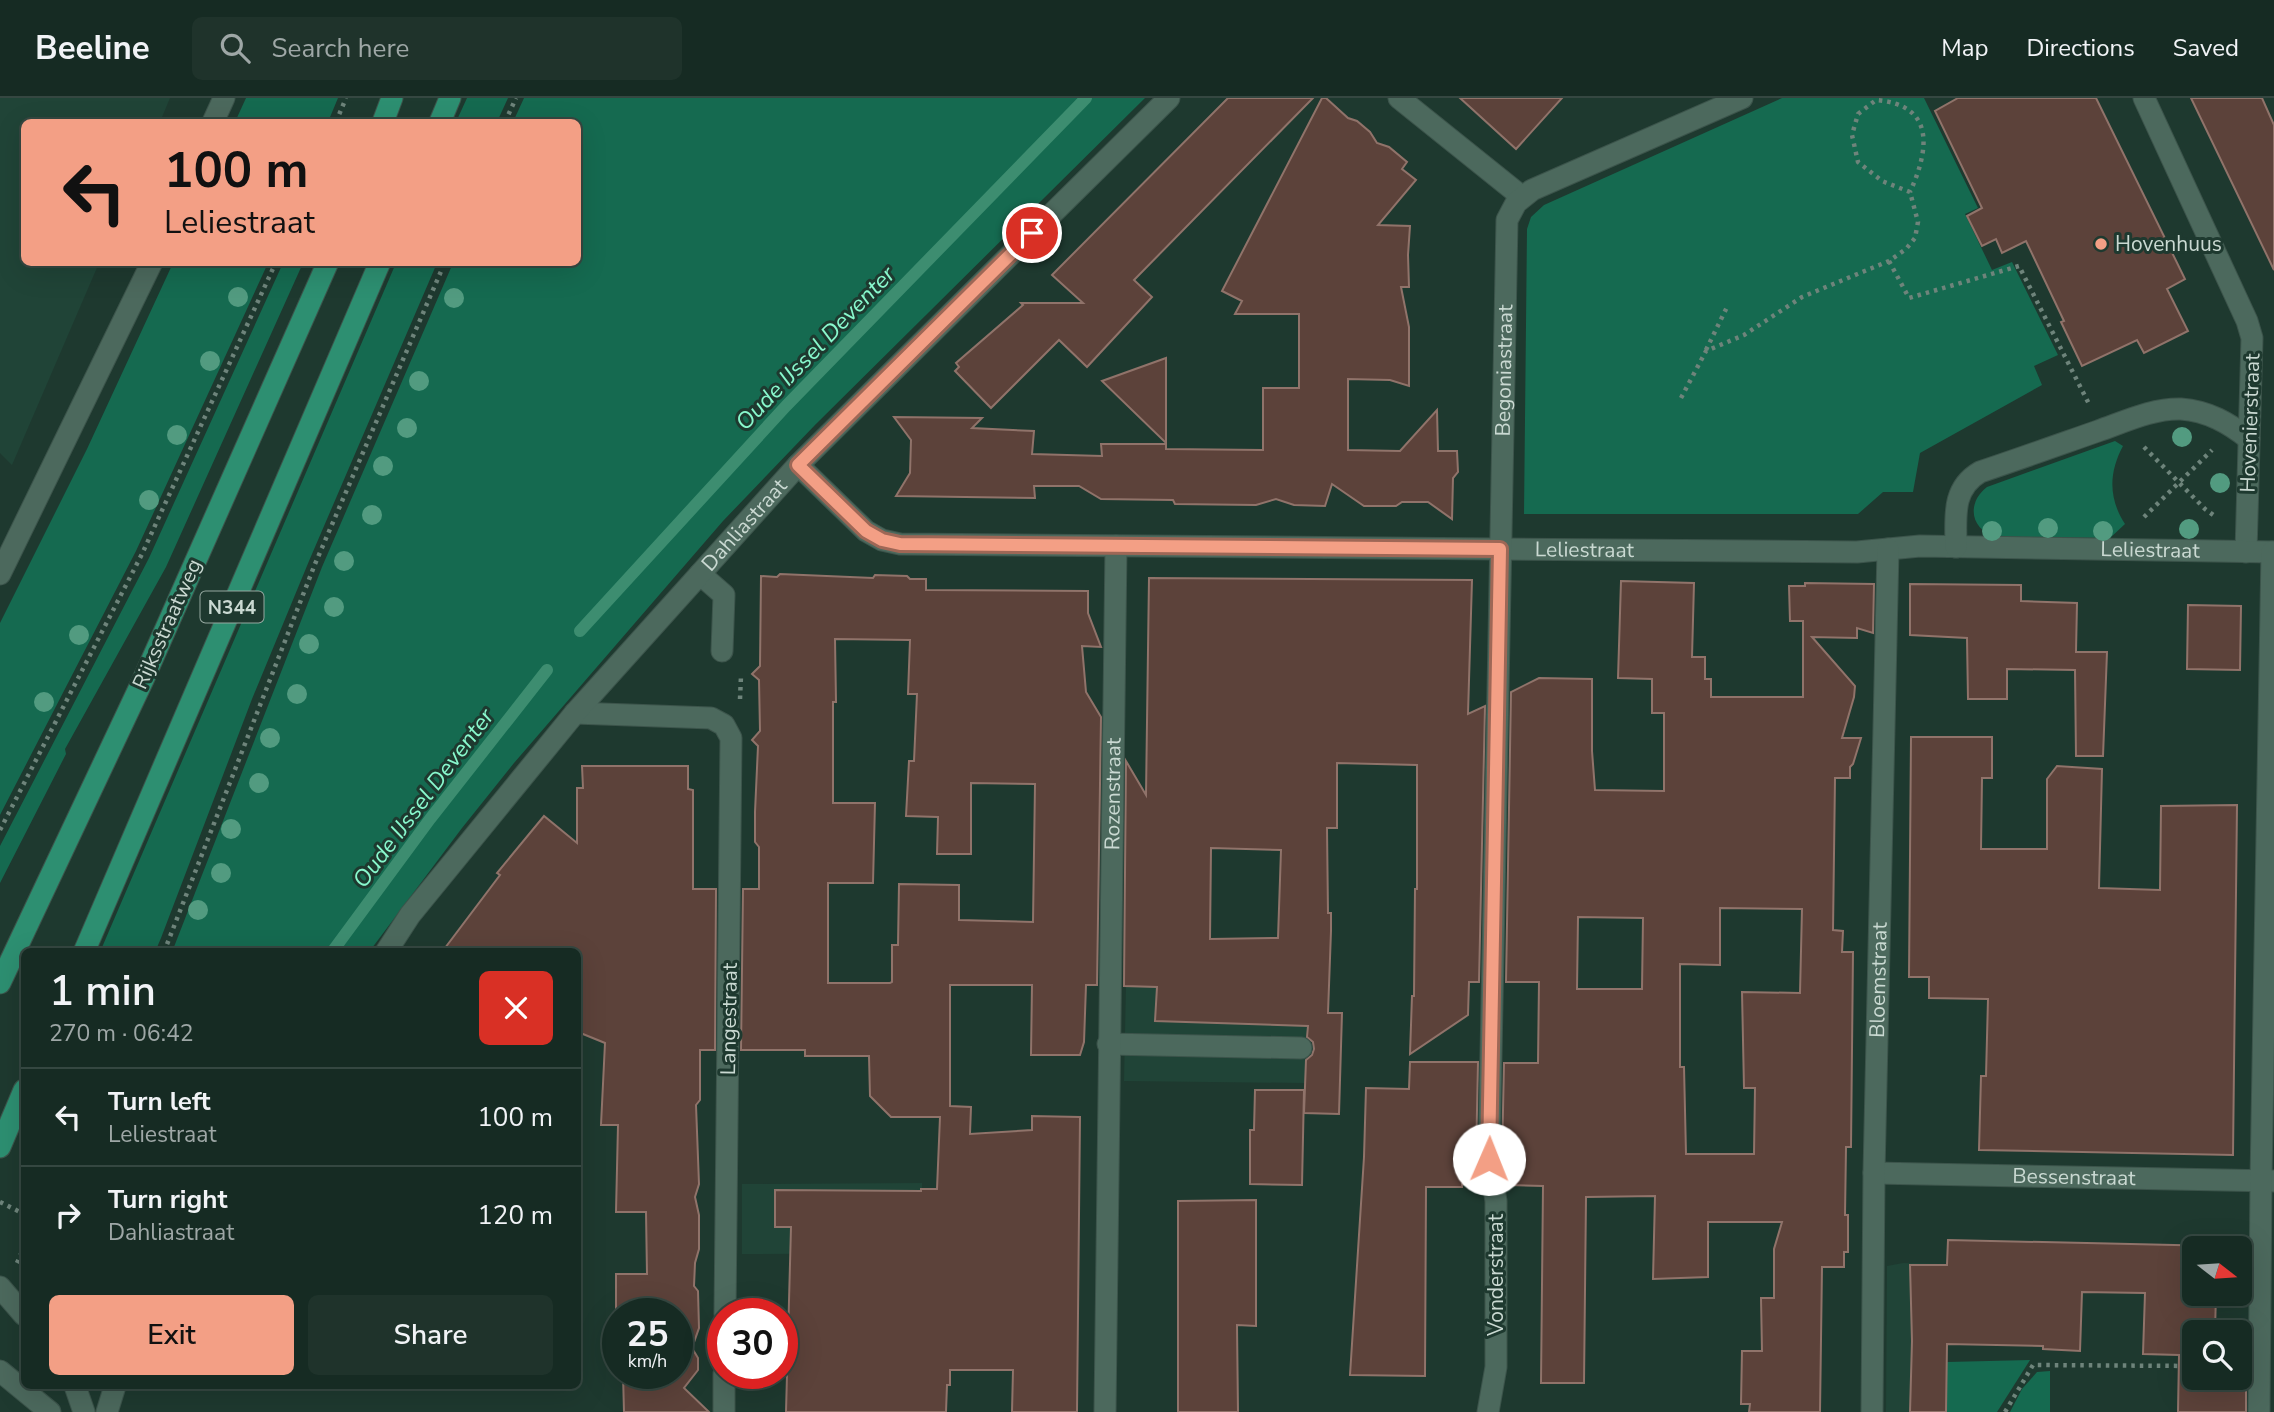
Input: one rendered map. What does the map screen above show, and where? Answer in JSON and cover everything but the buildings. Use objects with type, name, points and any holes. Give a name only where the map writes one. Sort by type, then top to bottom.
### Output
[{"type":"main road","points":[[384,119],[392,98]]},
{"type":"main road","points":[[441,119],[450,98]]},
{"type":"main road","name":"Rijksstraatweg","points":[[0,983],[143,680],[326,266]]},
{"type":"main road","name":"N344","points":[[86,948],[378,266]]},
{"type":"main road","points":[[0,1147],[21,1097]]},
{"type":"street","points":[[214,119],[224,98]]},
{"type":"street","name":"Dahliastraat","points":[[389,948],[410,915],[575,712],[798,465],[1168,98]]},
{"type":"street","points":[[1398,98],[1521,196],[1742,98]]},
{"type":"street","name":"Hovenierstraat","points":[[2144,98],[2250,330],[2253,348],[2246,552]]},
{"type":"street","name":"Begoniastraat","points":[[1500,549],[1507,230],[1510,211],[1521,196]]},
{"type":"street","points":[[0,574],[150,266]]},
{"type":"street","points":[[1956,547],[1957,498],[1968,480],[1980,472],[2156,411],[2190,410],[2222,420],[2249,439]]},
{"type":"street","name":"Leliestraat","points":[[798,465],[866,531],[891,543],[1857,552],[1920,546],[2273,552]]},
{"type":"street","name":"Rozenstraat","points":[[1105,1412],[1116,546]]},
{"type":"street","name":"Vonderstraat","points":[[1488,1412],[1496,1367],[1496,1201],[1489,1159],[1500,549]]},
{"type":"street","name":"Bloemstraat","points":[[1872,1412],[1874,1173],[1888,549]]},
{"type":"street","points":[[2259,1412],[2267,1181],[2273,552]]},
{"type":"street","points":[[701,574],[724,596],[722,651]]},
{"type":"street","points":[[575,712],[705,718],[724,725]]},
{"type":"street","name":"Langestraat","points":[[724,725],[732,745],[725,1298]]},
{"type":"street","points":[[1108,1044],[1301,1048]]},
{"type":"street","name":"Bessenstraat","points":[[1874,1173],[2267,1181]]},
{"type":"street","points":[[0,1287],[21,1312]]},
{"type":"street","points":[[0,1371],[21,1388]]},
{"type":"street","points":[[22,1389],[50,1412]]},
{"type":"street","points":[[76,1389],[83,1412]]},
{"type":"street","points":[[107,1412],[114,1389]]},
{"type":"street","points":[[724,1389],[724,1412]]},
{"type":"path","points":[[337,119],[346,98]]},
{"type":"path","points":[[506,119],[516,98]]},
{"type":"path","points":[[1706,351],[1744,335],[1802,297],[1889,261],[1906,249],[1915,238],[1918,222],[1910,192],[1921,168],[1925,146],[1921,127],[1910,110],[1894,102],[1876,100],[1858,114],[1852,135],[1858,162],[1882,181],[1910,192]]},
{"type":"path","points":[[1889,261],[1909,298],[2019,267],[2102,429]]},
{"type":"path","points":[[0,830],[142,554],[274,266]]},
{"type":"path","points":[[166,948],[315,564],[443,266]]},
{"type":"path","points":[[1681,398],[1728,305]]},
{"type":"path","name":"Hovenierstraat","points":[[2126,421],[2147,451],[2206,509],[2222,521],[2246,552]]},
{"type":"path","points":[[2114,549],[2178,482],[2218,445],[2249,439]]},
{"type":"path","points":[[722,651],[741,652],[740,703],[724,725]]},
{"type":"path","points":[[0,1202],[21,1212]]},
{"type":"path","points":[[2005,1412],[2033,1365],[2182,1366]]},
{"type":"shaded area","points":[[0,98],[170,98],[161,119],[21,119],[21,266],[98,266],[12,465],[0,453]]},
{"type":"shaded area","points":[[1126,986],[1308,987],[1305,1083],[1124,1081]]},
{"type":"shaded area","points":[[922,1183],[922,1253],[742,1254],[742,1184]]},
{"type":"shaded area","points":[[1903,1263],[1948,1264],[1947,1412],[1886,1412],[1887,1266]]},
{"type":"green space","points":[[246,98],[338,98],[329,119],[236,119]]},
{"type":"green space","points":[[467,98],[508,98],[498,119],[457,119]]},
{"type":"green space","points":[[524,98],[1145,98],[815,425],[723,521],[514,763],[372,948],[174,948],[322,567],[452,266],[581,266],[581,119],[514,119]]},
{"type":"green space","points":[[1782,98],[1924,98],[1978,208],[1965,214],[1992,270],[2012,262],[2058,355],[2034,366],[2042,385],[1920,453],[1913,492],[1883,492],[1858,514],[1524,514],[1527,229],[1531,217],[1544,205]]},
{"type":"green space","points":[[172,266],[267,266],[136,551],[0,815],[0,623],[87,449]]},
{"type":"green space","points":[[282,266],[302,266],[166,567],[65,749],[66,754],[0,883],[0,846],[149,558]]},
{"type":"green space","points":[[395,266],[436,266],[252,699],[157,948],[102,948]]},
{"type":"green space","points":[[2115,441],[2123,446],[2113,475],[2113,495],[2125,524],[2110,538],[1998,537],[1989,534],[1977,523],[1974,508],[1980,493],[1987,487]]},
{"type":"green space","points":[[2030,1360],[1997,1412],[1947,1412],[1947,1362]]},
{"type":"green space","points":[[2050,1371],[2050,1412],[2010,1412],[2022,1389],[2037,1372]]},
{"type":"waterway","name":"Oude IJssel Deventer","points":[[580,631],[786,406],[1086,98]]},
{"type":"waterway","name":"Oude IJssel Deventer","points":[[335,948],[430,819],[547,670]]},
{"type":"place","name":"Hovenhuus","points":[[2101,244]]},
{"type":"route","points":[[1032,233],[798,465],[866,531],[891,543],[1500,549],[1489,1159]]}]
